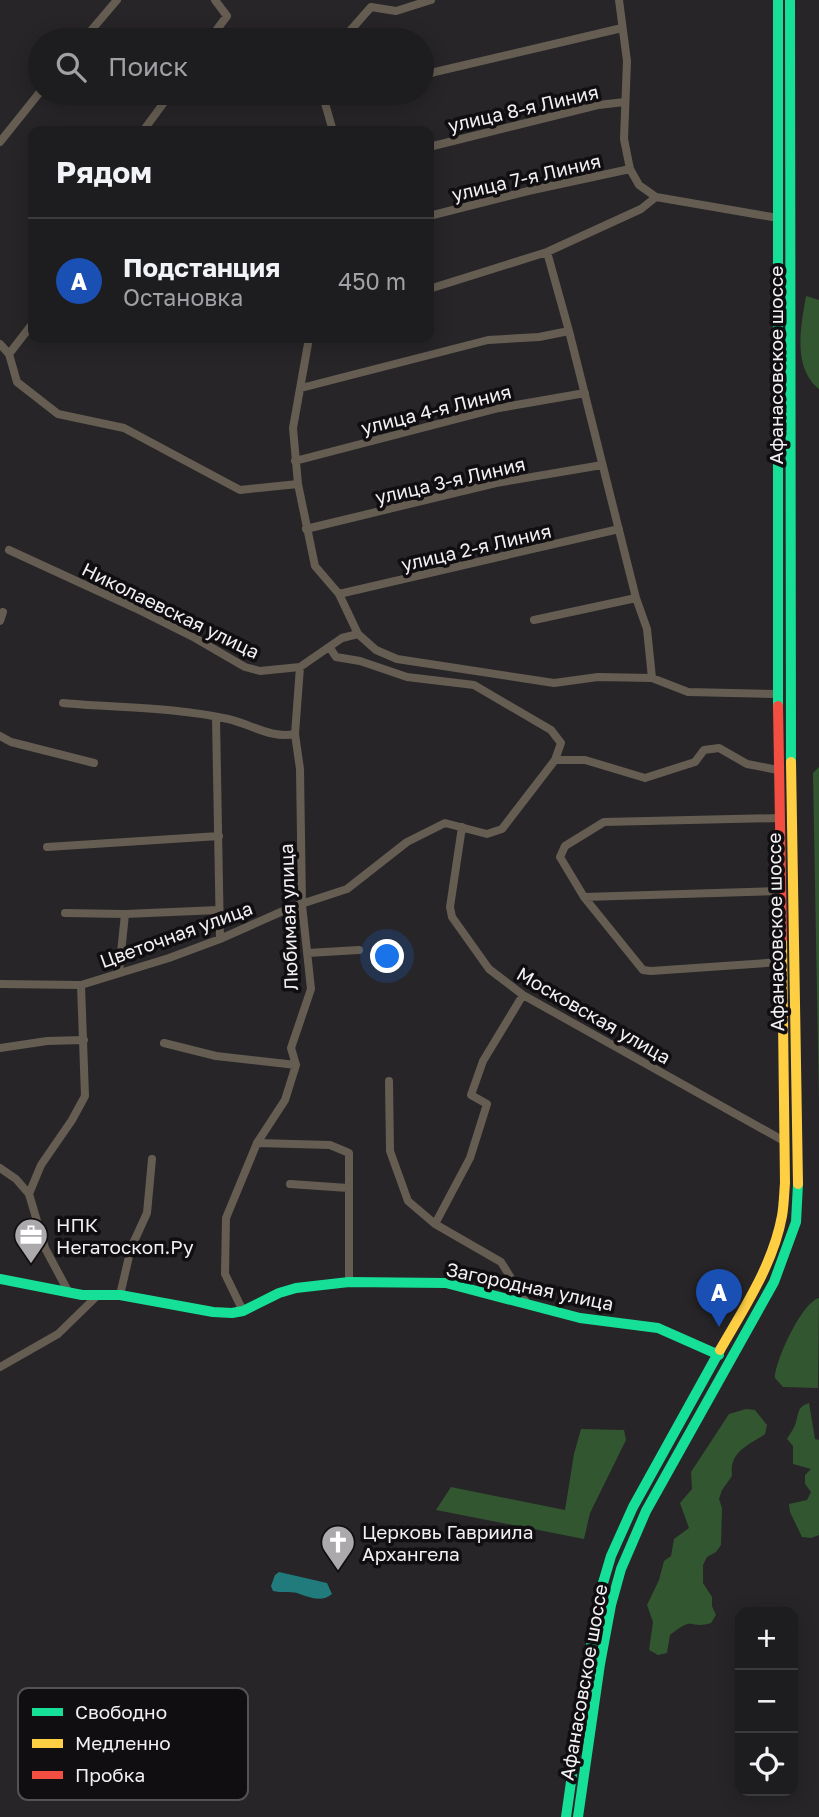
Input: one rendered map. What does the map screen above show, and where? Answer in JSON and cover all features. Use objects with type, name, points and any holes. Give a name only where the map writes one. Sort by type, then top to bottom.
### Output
[{"type":"main road","name":"Афанасовское шоссе","points":[[566,1817],[588,1662],[611,1556],[633,1507],[761,1277],[782,1216],[784,1141],[778,770],[778,0]]},
{"type":"main road","name":"Афанасовское шоссе","points":[[578,1817],[611,1605],[631,1544],[774,1282],[796,1222],[798,1185],[790,771],[793,261],[790,0]]},
{"type":"main road","name":"Загородная улица","points":[[0,1279],[69,1293],[120,1295],[212,1312],[232,1313],[243,1311],[279,1293],[296,1288],[349,1282],[446,1283],[580,1318],[658,1328],[719,1355]]},
{"type":"street","points":[[93,28],[117,0]]},
{"type":"street","points":[[215,0],[227,16],[218,28]]},
{"type":"street","points":[[353,28],[374,5],[396,11],[430,0]]},
{"type":"street","points":[[619,0],[627,61],[624,139],[630,169],[639,185],[656,197],[778,218]]},
{"type":"street","points":[[434,72],[622,28]]},
{"type":"street","name":"улица 8-я Линия","points":[[434,146],[598,105],[625,102]]},
{"type":"street","points":[[0,142],[30,105]]},
{"type":"street","points":[[147,126],[162,105]]},
{"type":"street","points":[[325,105],[331,126]]},
{"type":"street","name":"улица 7-я Линия","points":[[434,215],[630,169]]},
{"type":"street","points":[[434,287],[547,252],[641,209],[656,197]]},
{"type":"street","points":[[547,252],[636,598],[647,629],[652,678]]},
{"type":"street","points":[[9,354],[28,329]]},
{"type":"street","points":[[301,388],[488,340],[539,337],[569,331]]},
{"type":"street","points":[[308,343],[293,428],[295,461],[306,529],[315,566],[339,594],[358,634],[376,650],[397,659],[554,683],[598,677],[652,678],[688,692],[778,694]]},
{"type":"street","points":[[0,344],[9,354],[17,382],[58,414],[124,429],[240,490],[298,484]]},
{"type":"street","name":"улица 4-я Линия","points":[[295,461],[499,408],[585,393]]},
{"type":"street","name":"улица 3-я Линия","points":[[306,529],[496,483],[602,466]]},
{"type":"street","name":"улица 2-я Линия","points":[[339,594],[619,529]]},
{"type":"street","name":"Николаевская улица","points":[[9,550],[135,608],[245,667],[260,671],[300,667],[342,638],[358,634]]},
{"type":"street","points":[[534,620],[636,598]]},
{"type":"street","points":[[330,648],[336,657],[360,661],[407,677],[474,685],[551,730],[561,743],[555,760],[585,760],[645,778],[695,762],[704,750],[719,748],[747,764],[778,770]]},
{"type":"street","name":"Любимая улица","points":[[243,1311],[225,1274],[226,1219],[257,1143],[285,1100],[296,1065],[291,1048],[310,989],[302,905],[300,769],[295,734],[300,667]]},
{"type":"street","points":[[62,704],[177,712],[229,719],[283,737],[295,734]]},
{"type":"street","points":[[216,718],[219,939]]},
{"type":"street","points":[[0,736],[11,742],[94,763]]},
{"type":"street","name":"Цветочная улица","points":[[81,985],[169,958],[292,907],[347,890],[407,842],[445,823],[487,834],[502,829],[555,760]]},
{"type":"street","points":[[780,818],[601,823],[561,851],[562,864],[584,897],[640,967],[647,971],[781,962]]},
{"type":"street","name":"Московская улица","points":[[462,827],[450,907],[452,917],[489,969],[523,995],[784,1141]]},
{"type":"street","points":[[47,847],[219,836]]},
{"type":"street","points":[[584,897],[780,891]]},
{"type":"street","points":[[65,913],[125,914],[219,910]]},
{"type":"street","points":[[118,972],[125,914]]},
{"type":"street","points":[[308,953],[359,950]]},
{"type":"street","points":[[0,984],[81,985],[85,1096],[41,1165],[29,1194]]},
{"type":"street","points":[[435,1224],[470,1158],[487,1104],[471,1095],[483,1061],[523,995]]},
{"type":"street","points":[[0,1048],[47,1041],[84,1040]]},
{"type":"street","points":[[164,1043],[216,1056],[296,1065]]},
{"type":"street","points":[[389,1081],[390,1151],[408,1201],[435,1224],[501,1262],[526,1302]]},
{"type":"street","points":[[257,1143],[330,1145],[349,1153],[349,1282]]},
{"type":"street","points":[[120,1295],[131,1248],[148,1213],[152,1159]]},
{"type":"street","points":[[0,1168],[16,1179],[29,1194],[46,1248],[69,1293]]},
{"type":"street","points":[[290,1184],[348,1188]]},
{"type":"street","points":[[0,1367],[58,1334],[97,1295]]},
{"type":"green space","points":[[806,296],[819,300],[819,389],[810,380],[805,369],[800,346]]},
{"type":"green space","points":[[819,767],[819,1102],[813,773]]},
{"type":"green space","points":[[819,1298],[818,1388],[783,1387],[775,1378],[784,1346],[805,1310]]},
{"type":"green space","points":[[809,1403],[815,1439],[819,1440],[819,1535],[811,1538],[802,1537],[789,1504],[807,1500],[811,1492],[805,1484],[805,1475],[811,1469],[793,1464],[793,1446],[787,1439],[800,1410]]},
{"type":"green space","points":[[746,1409],[755,1410],[767,1425],[765,1434],[737,1455],[732,1476],[719,1499],[722,1508],[721,1545],[707,1557],[703,1565],[703,1583],[712,1597],[716,1615],[711,1623],[688,1624],[678,1629],[670,1635],[667,1653],[658,1655],[649,1650],[653,1622],[647,1605],[659,1580],[664,1561],[671,1556],[674,1539],[689,1528],[680,1503],[692,1489],[691,1472],[729,1414]]},
{"type":"green space","points":[[581,1429],[624,1430],[626,1440],[590,1513],[584,1539],[436,1510],[451,1487],[565,1510]]},
{"type":"water","points":[[279,1572],[327,1583],[332,1594],[319,1599],[294,1592],[273,1591],[271,1586]]},
{"type":"traffic: fast","points":[[778,0],[778,706]]},
{"type":"traffic: fast","points":[[790,0],[791,762]]},
{"type":"traffic: fast","points":[[578,1817],[600,1664],[621,1569],[646,1511],[774,1282],[796,1222],[798,1184]]},
{"type":"traffic: fast","points":[[0,1279],[82,1295],[120,1295],[232,1313],[243,1311],[279,1293],[296,1288],[349,1282],[446,1283],[580,1318],[658,1328],[719,1355]]},
{"type":"traffic: fast","points":[[566,1817],[588,1662],[611,1556],[633,1507],[720,1350]]},
{"type":"traffic: slow","points":[[791,762],[798,1184]]},
{"type":"traffic: slow","points":[[720,1350],[765,1269],[783,1212],[785,1183],[782,939]]},
{"type":"traffic: jam","points":[[778,706],[782,939]]},
{"type":"place","name":"НПК Негатоскоп.Ру","points":[[31,1265]]},
{"type":"place","name":"Подстанция","points":[[719,1327]]},
{"type":"place","name":"Церковь Гавриила Архангела","points":[[338,1572]]}]
